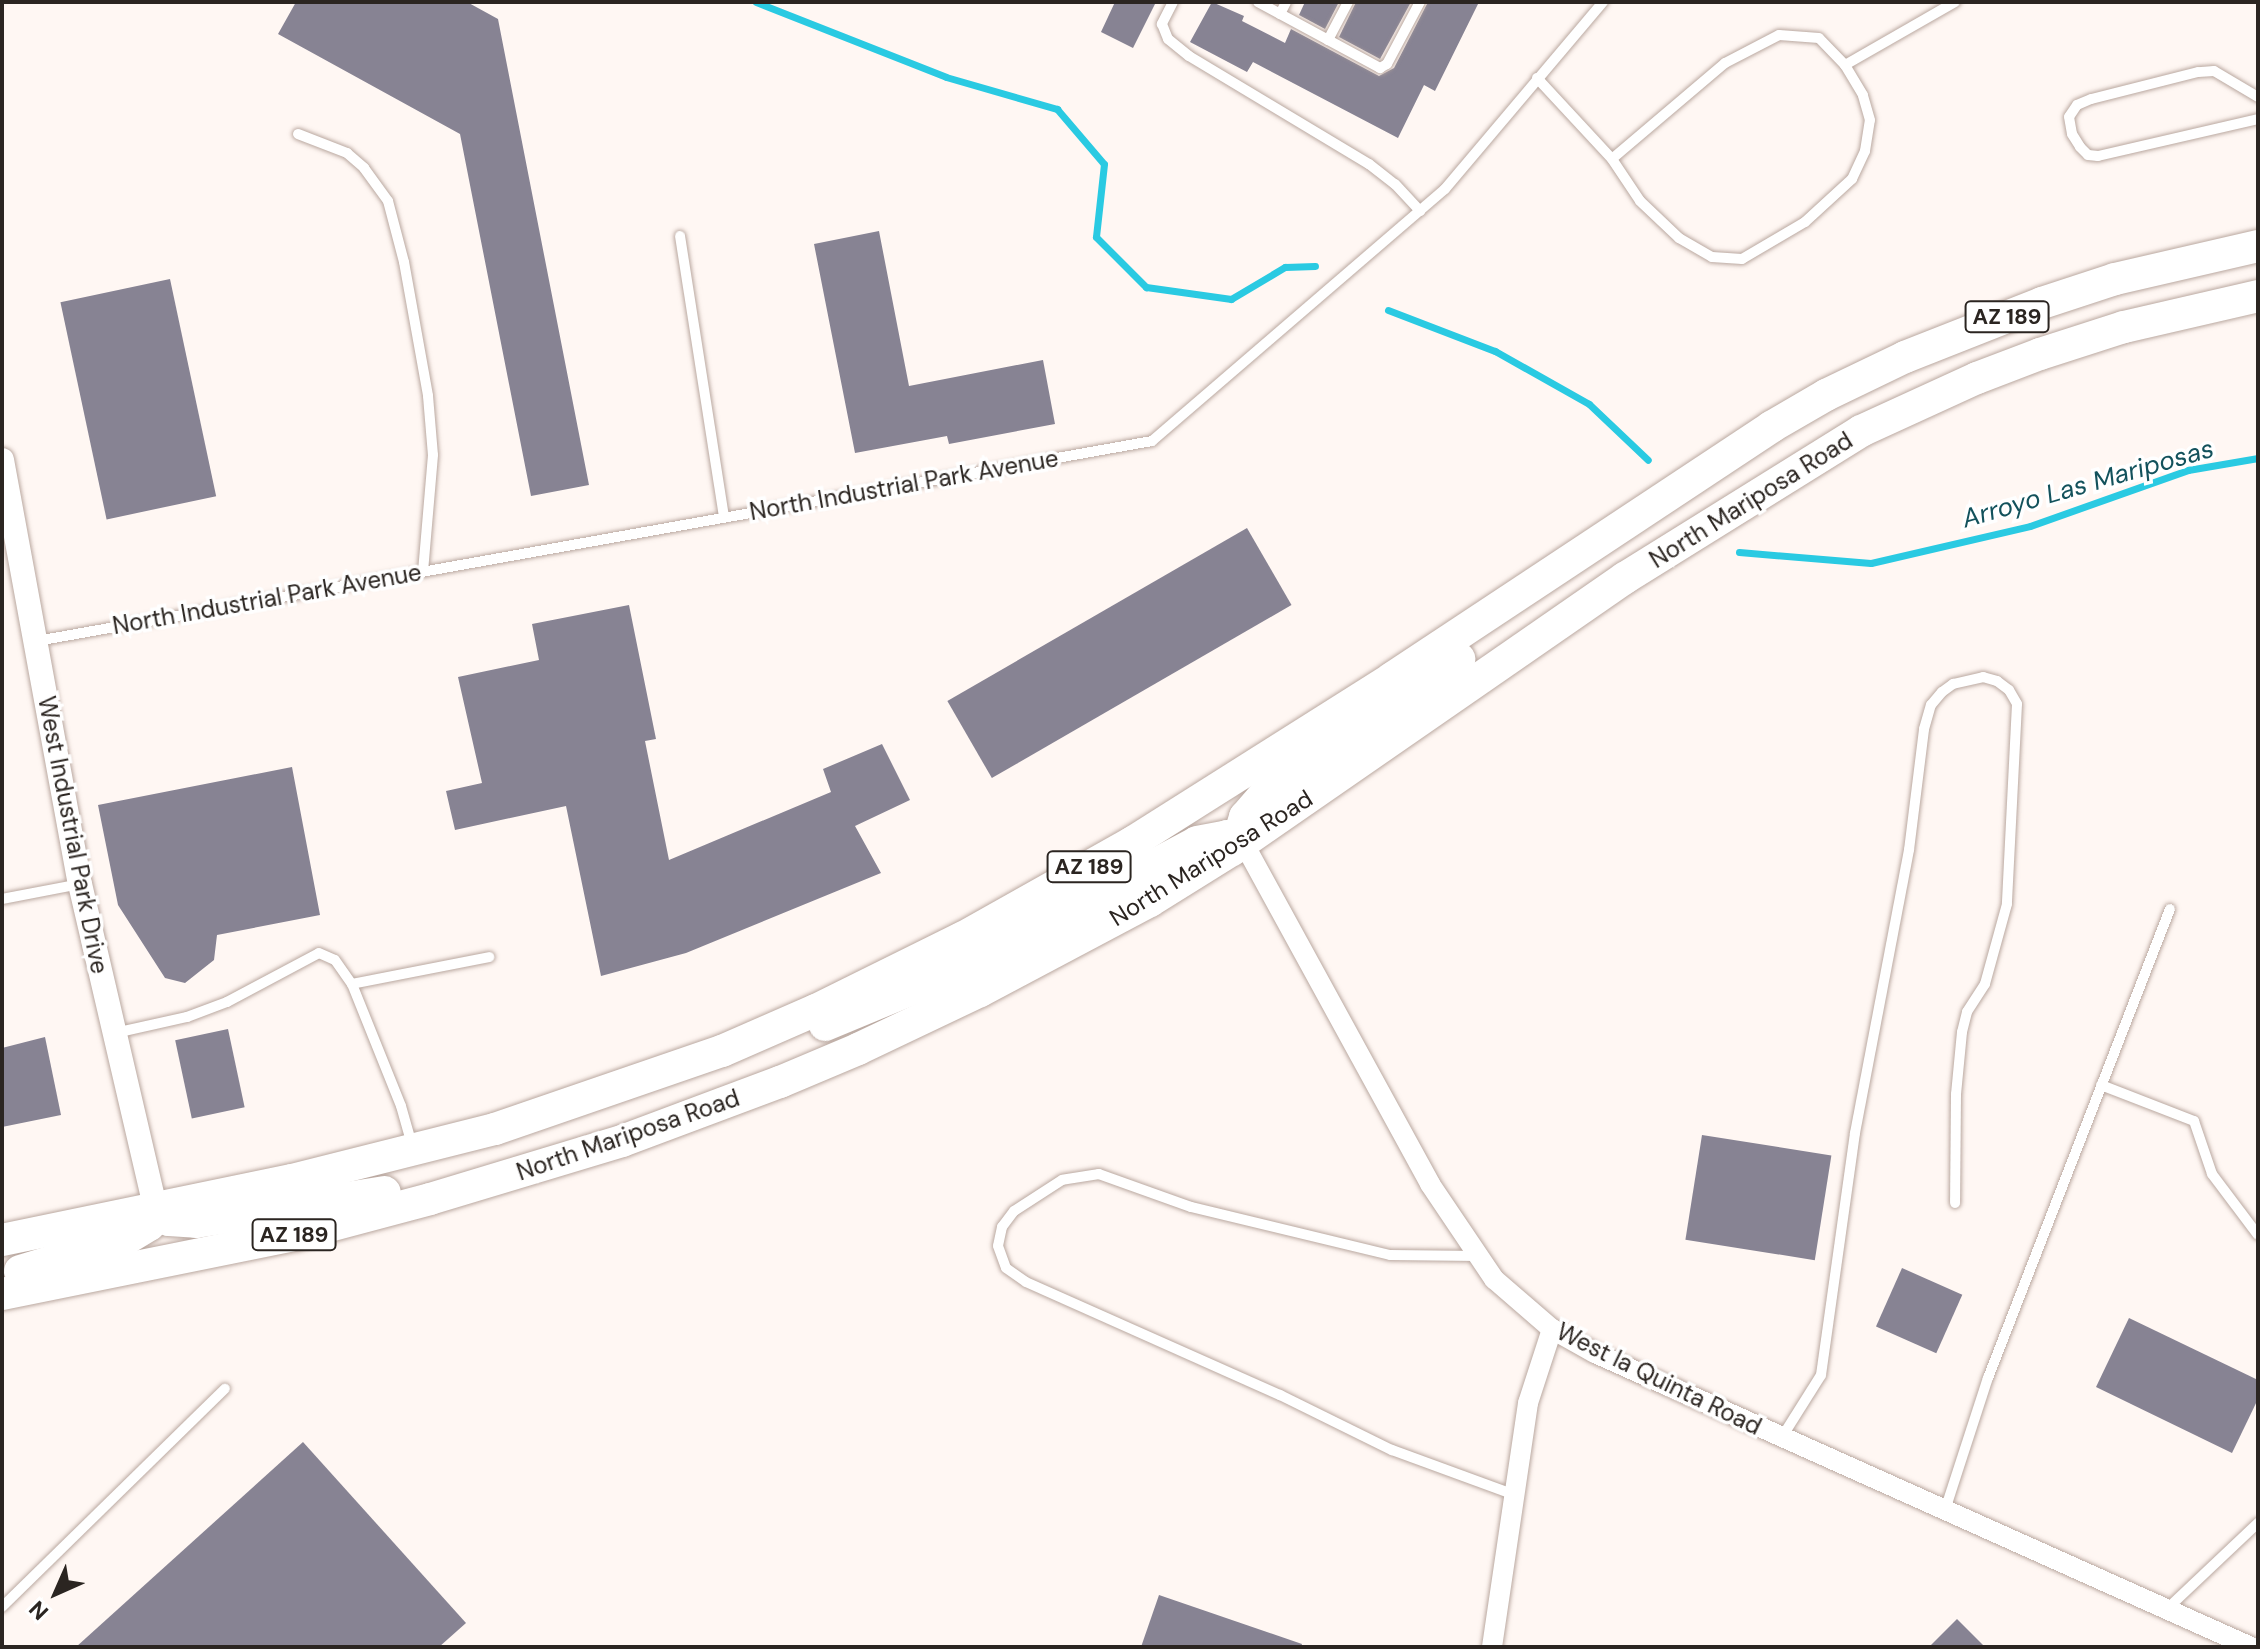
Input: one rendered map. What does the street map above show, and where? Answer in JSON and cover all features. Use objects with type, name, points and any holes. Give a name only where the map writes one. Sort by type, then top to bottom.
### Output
[{"type":"highway","name":"North Mariposa Road","points":[[2,1240],[414,1151],[562,1107],[722,1051],[962,938],[1133,842],[1586,558],[1688,481],[1826,395],[1905,357],[2042,303],[2115,279],[2258,246]]},
{"type":"highway","name":"North Mariposa Road","points":[[2,1294],[295,1235],[581,1154],[780,1082],[920,1020],[1150,901],[1243,842],[1625,578],[1826,451],[1915,405],[2040,354],[2124,327],[2258,296]]},
{"type":"highway","points":[[1243,842],[1241,830],[1245,817],[1267,792],[1586,558]]},
{"type":"highway","points":[[562,1107],[696,1069],[869,1009],[953,972],[1197,842],[1227,836],[1243,842]]},
{"type":"highway","points":[[2,1277],[126,1239],[149,1225],[155,1207],[169,1220],[217,1220],[581,1154]]},
{"type":"street","name":"West Industrial Park Drive","points":[[2,460],[80,884],[155,1207]]},
{"type":"street","name":"West la Quinta Road","points":[[1243,842],[1430,1184],[1494,1279],[1552,1329],[1595,1353],[2251,1647]]},
{"type":"street","points":[[1492,1647],[1528,1403],[1552,1329]]},
{"type":"lane","points":[[1173,2],[1162,24],[1168,39],[1189,56],[1369,164],[1395,184],[1420,211]]},
{"type":"lane","points":[[1258,2],[1384,68],[1420,2]]},
{"type":"lane","points":[[1280,14],[1286,2]]},
{"type":"lane","points":[[1328,40],[1348,2]]},
{"type":"lane","name":"North Industrial Park Avenue","points":[[35,642],[1152,441],[1420,211],[1485,145],[1537,78],[1603,2]]},
{"type":"lane","points":[[1845,65],[1955,2]]},
{"type":"lane","points":[[1537,78],[1612,159],[1640,201],[1679,238],[1712,257],[1742,259],[1805,222],[1852,179],[1865,151],[1870,120],[1863,95],[1845,65],[1819,38],[1779,35],[1725,63],[1612,159]]},
{"type":"lane","points":[[2258,97],[2214,71],[2198,72],[2091,99],[2077,105],[2069,117],[2072,134],[2080,147],[2088,155],[2098,156],[2258,119]]},
{"type":"lane","points":[[298,134],[347,153],[364,168],[388,201],[404,262],[428,396],[433,455],[423,571]]},
{"type":"lane","points":[[680,236],[724,517]]},
{"type":"lane","points":[[1782,1437],[1807,1403],[1821,1375],[1855,1133],[1909,850],[1924,729],[1931,705],[1942,692],[1953,684],[1983,677],[1997,681],[2009,690],[2017,704],[2013,796],[2007,904],[1985,984],[1967,1012],[1962,1032],[1956,1094],[1955,1203]]},
{"type":"lane","points":[[2,899],[80,884]]},
{"type":"lane","points":[[1945,1510],[1988,1378],[2170,909]]},
{"type":"lane","points":[[115,1033],[187,1017],[227,1002],[319,953],[335,960],[352,984],[401,1106],[414,1151]]},
{"type":"lane","points":[[352,984],[489,957]]},
{"type":"lane","points":[[2101,1085],[2194,1121],[2212,1174],[2258,1235]]},
{"type":"lane","points":[[1479,1256],[1390,1255],[1191,1207],[1099,1174],[1062,1180],[1014,1211],[1002,1227],[998,1246],[1006,1268],[1026,1282],[1280,1395],[1392,1450],[1515,1495]]},
{"type":"lane","points":[[2,1607],[225,1389]]},
{"type":"lane","points":[[2167,1609],[2258,1523]]},
{"type":"building","points":[[296,2],[467,2],[498,19],[589,485],[531,496],[460,134],[278,34]]},
{"type":"building","points":[[1115,2],[1156,2],[1133,48],[1101,32]]},
{"type":"building","points":[[1212,2],[1244,16],[1242,21],[1285,43],[1291,29],[1379,76],[1394,68],[1428,2],[1479,2],[1435,91],[1424,85],[1398,138],[1253,62],[1247,72],[1190,42]]},
{"type":"building","points":[[1305,2],[1339,2],[1325,29],[1299,15]]},
{"type":"building","points":[[1356,2],[1411,2],[1380,59],[1339,37]]},
{"type":"building","points":[[879,231],[909,386],[1043,360],[1055,424],[949,444],[947,436],[855,453],[814,244]]},
{"type":"building","points":[[170,279],[216,496],[107,519],[60,302]]},
{"type":"building","points":[[1247,528],[1292,605],[992,778],[947,701]]},
{"type":"building","points":[[629,605],[656,739],[645,741],[669,860],[831,792],[823,769],[882,744],[910,800],[855,826],[881,873],[686,953],[601,976],[566,806],[455,830],[446,791],[482,783],[458,677],[539,660],[532,624]]},
{"type":"building","points":[[292,767],[320,915],[217,935],[214,960],[185,983],[165,978],[118,905],[98,805]]},
{"type":"building","points":[[228,1029],[245,1107],[192,1118],[175,1040]]},
{"type":"building","points":[[45,1037],[61,1115],[2,1127],[2,1048]]},
{"type":"building","points":[[1702,1135],[1831,1155],[1815,1260],[1685,1240]]},
{"type":"building","points":[[1902,1268],[1962,1295],[1936,1353],[1876,1326]]},
{"type":"building","points":[[2129,1318],[2258,1380],[2258,1399],[2232,1453],[2096,1387]]},
{"type":"building","points":[[303,1442],[466,1623],[439,1647],[76,1647]]},
{"type":"building","points":[[1159,1595],[1302,1644],[1301,1647],[1141,1647]]},
{"type":"building","points":[[1957,1619],[1985,1647],[1929,1647]]},
{"type":"waterway","points":[[756,2],[946,77],[1057,109],[1104,164],[1096,237],[1146,287],[1231,299],[1285,267],[1315,266]]},
{"type":"waterway","points":[[1388,310],[1495,351],[1589,404],[1648,460]]},
{"type":"waterway","name":"Arroyo Las Mariposas","points":[[1739,552],[1871,563],[2030,526],[2188,470],[2258,458]]}]
